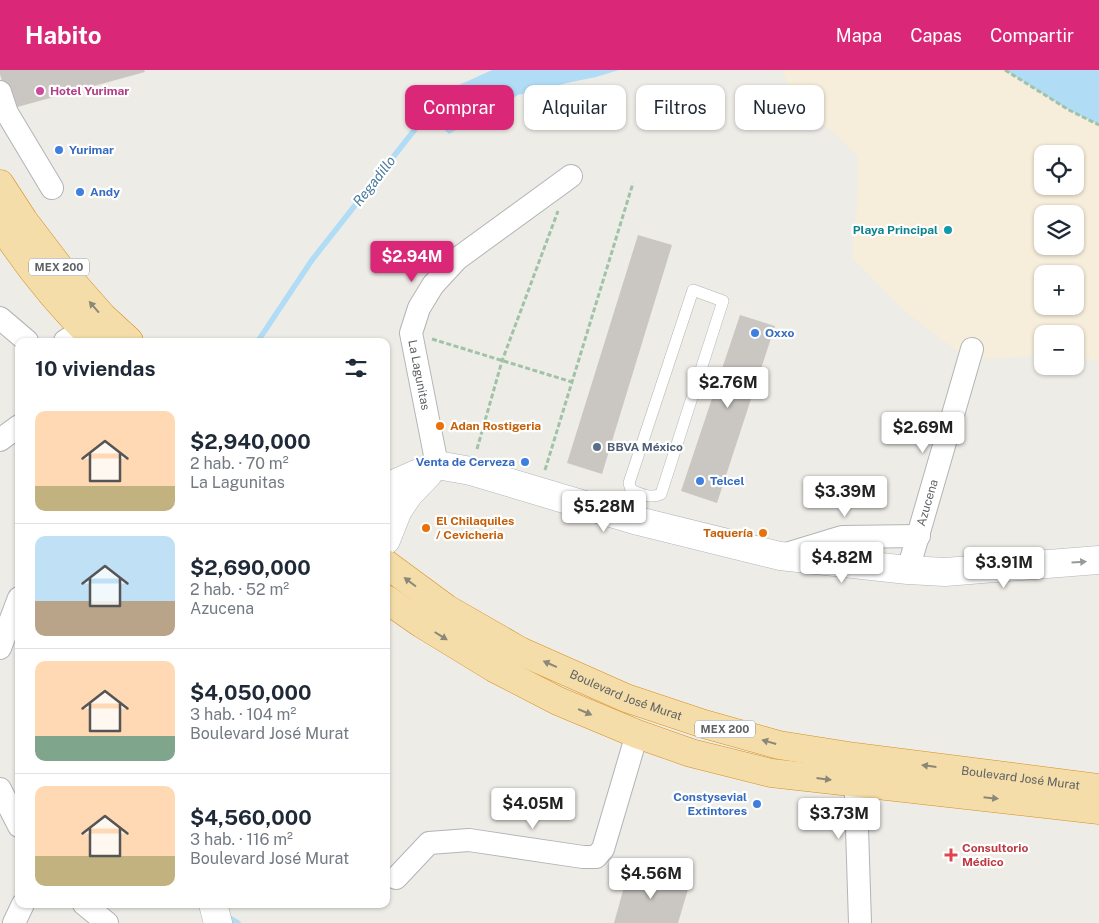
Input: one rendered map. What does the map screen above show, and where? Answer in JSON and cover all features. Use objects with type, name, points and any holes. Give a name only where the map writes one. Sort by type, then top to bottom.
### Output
[{"type":"highway","name":"MEX 200","points":[[0,184],[24,221],[59,267],[102,317],[126,338]]},
{"type":"highway","name":"MEX 200","points":[[0,223],[82,337]]},
{"type":"highway","name":"Boulevard José Murat","points":[[390,567],[446,609],[520,651],[626,698],[855,770],[1099,810]]},
{"type":"highway","name":"Boulevard José Murat","points":[[390,602],[422,624],[494,668],[558,701],[637,734],[691,752],[771,773],[855,770],[1099,788]]},
{"type":"street","points":[[0,92],[7,112],[52,188]]},
{"type":"street","name":"La Lagunitas","points":[[437,465],[411,333],[419,308],[433,286],[457,259],[571,176]]},
{"type":"street","points":[[0,318],[24,338]]},
{"type":"street","name":"Azucena","points":[[908,570],[972,349]]},
{"type":"street","points":[[0,440],[15,429]]},
{"type":"street","points":[[390,530],[398,510],[409,494],[437,465]]},
{"type":"street","points":[[390,488],[398,482],[437,465],[470,471],[538,492],[641,508],[780,556],[908,570],[945,572],[1099,560]]},
{"type":"street","points":[[780,556],[842,537],[919,536]]},
{"type":"street","points":[[0,648],[15,609]]},
{"type":"street","points":[[396,878],[429,843],[469,840],[583,857],[596,857],[603,849],[637,734]]},
{"type":"street","points":[[855,770],[860,923]]},
{"type":"street","points":[[0,789],[15,818]]},
{"type":"street","points":[[14,923],[21,908]]},
{"type":"street","points":[[89,908],[107,923]]},
{"type":"street","points":[[215,908],[218,923]]},
{"type":"lane","points":[[693,290],[723,301],[661,494],[641,508],[631,490],[630,484],[693,290]]},
{"type":"path","points":[[1005,70],[1069,110],[1099,125]]},
{"type":"path","points":[[470,471],[502,361],[571,176]]},
{"type":"path","points":[[538,492],[633,183]]},
{"type":"path","points":[[411,333],[572,382]]},
{"type":"sand","name":"Playa Principal","points":[[782,70],[1005,70],[1069,110],[1099,125],[1099,362],[1084,358],[1084,325],[1034,325],[1034,356],[969,360],[903,310],[852,257],[857,206],[858,157],[824,124],[824,85],[789,85]]},
{"type":"water","points":[[492,70],[619,70],[559,85],[524,85],[524,94],[514,97],[514,85],[459,85]]},
{"type":"water","points":[[1005,70],[1099,70],[1099,125],[1069,110]]},
{"type":"water","points":[[445,130],[456,130],[449,134]]},
{"type":"building","name":"Hotel Yurimar","points":[[0,70],[144,70],[145,72],[10,109]]},
{"type":"building","points":[[638,235],[672,245],[602,474],[567,463]]},
{"type":"building","points":[[740,315],[775,326],[717,503],[681,491]]},
{"type":"building","points":[[629,869],[689,886],[678,923],[614,923]]},
{"type":"waterway","name":"Regadillo","points":[[260,338],[312,260],[414,130]]},
{"type":"waterway","name":"Regadillo","points":[[225,915],[238,923]]},
{"type":"place","name":"Hotel Yurimar","points":[[40,91]]},
{"type":"place","name":"Yurimar","points":[[59,150]]},
{"type":"place","name":"Andy","points":[[80,192]]},
{"type":"place","name":"Playa Principal","points":[[948,230]]},
{"type":"place","name":"Oxxo","points":[[755,333]]},
{"type":"place","name":"Adan Rostigeria","points":[[440,426]]},
{"type":"place","name":"BBVA México","points":[[597,447]]},
{"type":"place","name":"Venta de Cerveza","points":[[525,462]]},
{"type":"place","name":"Telcel","points":[[700,481]]},
{"type":"place","name":"El Chilaquiles / Cevicheria","points":[[426,528]]},
{"type":"place","name":"Taquería","points":[[763,533]]},
{"type":"place","name":"Constysevial Extintores","points":[[757,804]]},
{"type":"place","name":"Consultorio Médico","points":[[951,855]]}]
